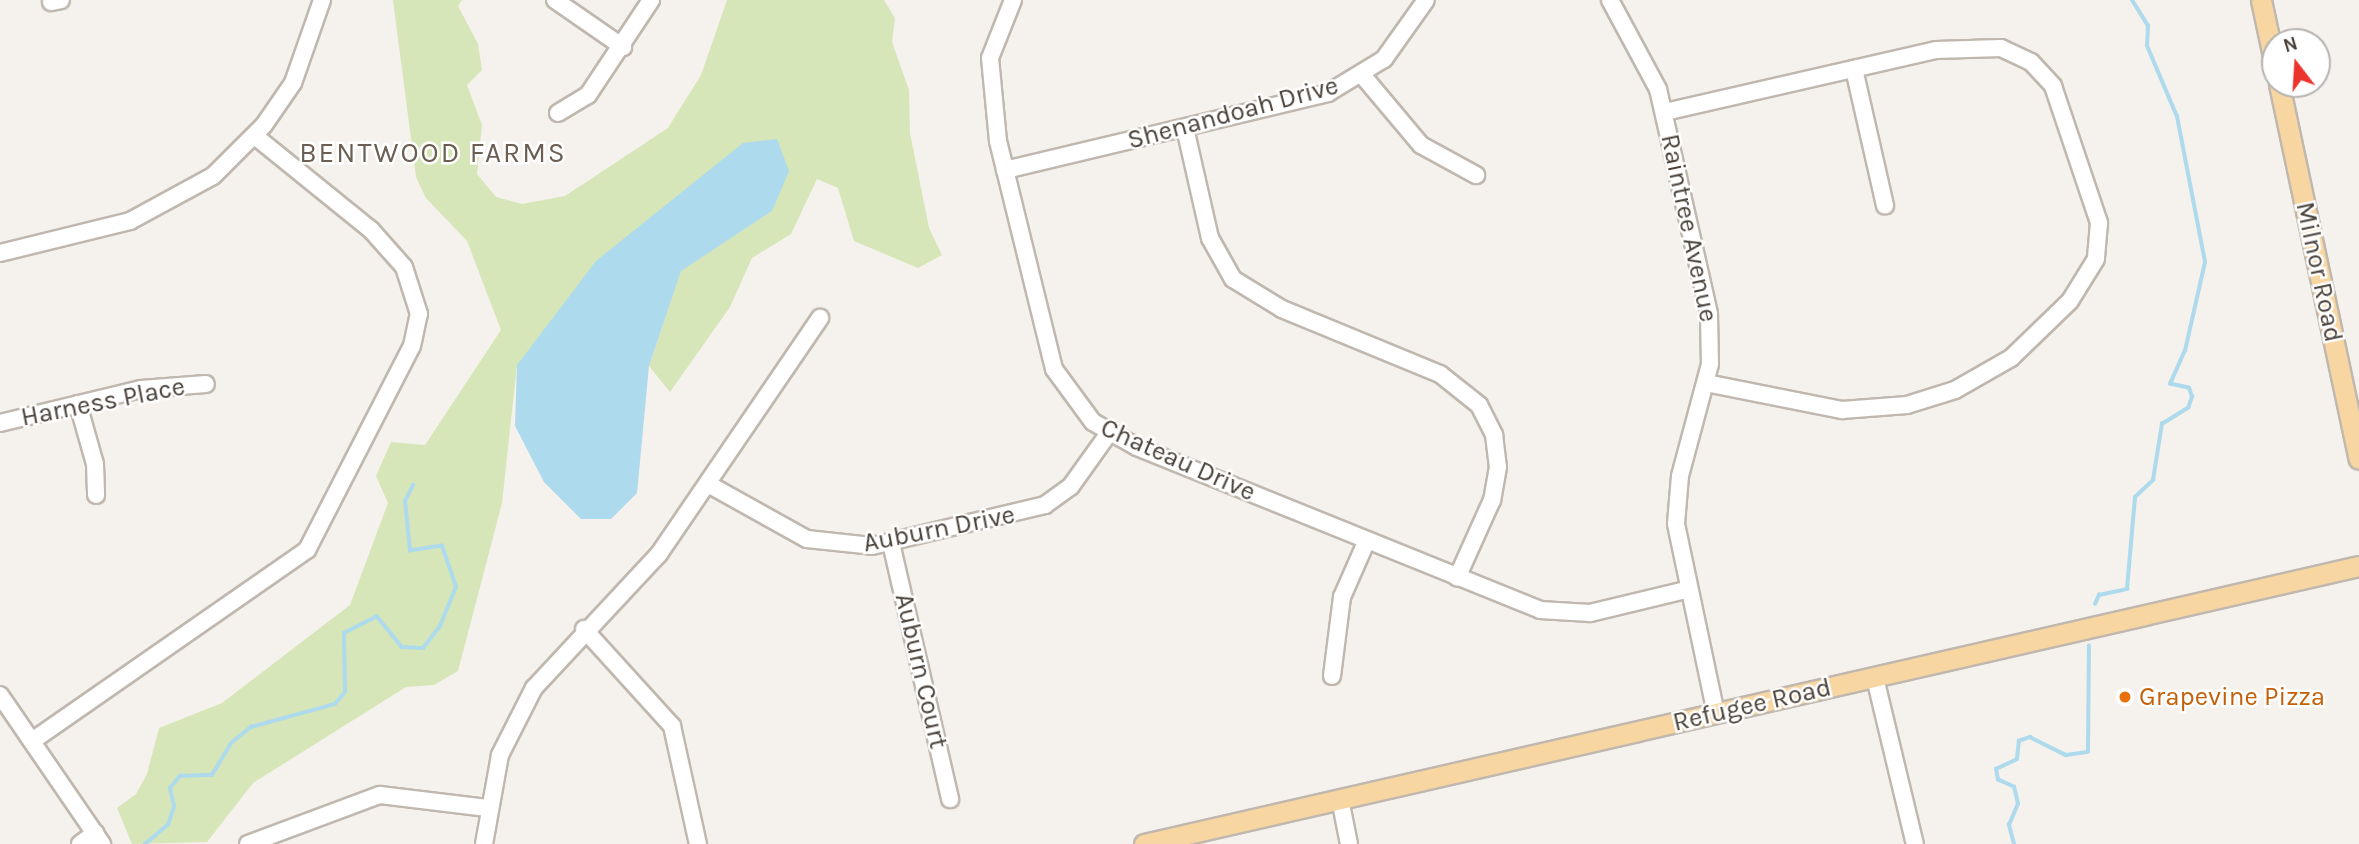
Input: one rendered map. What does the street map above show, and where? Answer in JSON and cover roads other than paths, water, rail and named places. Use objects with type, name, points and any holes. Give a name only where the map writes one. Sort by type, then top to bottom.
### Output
[{"type":"main road","points":[[2261,0],[2267,28]]},
{"type":"main road","name":"Milnor Road","points":[[2282,98],[2359,459]]},
{"type":"main road","name":"Refugee Road","points":[[1144,844],[2359,566]]},
{"type":"street","points":[[0,253],[114,226],[161,208],[213,176],[255,136],[292,83],[322,0]]},
{"type":"street","points":[[555,0],[623,47]]},
{"type":"street","points":[[558,113],[588,95],[623,47],[651,0]]},
{"type":"street","name":"Chateau Drive","points":[[1013,0],[993,41],[989,75],[1005,170],[1054,369],[1081,411],[1109,433],[1457,578],[1565,614],[1686,590]]},
{"type":"street","name":"Shenandoah Drive","points":[[1005,170],[1306,100],[1363,76],[1395,47],[1426,0]]},
{"type":"street","name":"Raintree Avenue","points":[[1610,0],[1645,58],[1665,113],[1709,314],[1706,383],[1677,492],[1686,590],[1716,713]]},
{"type":"street","points":[[1665,113],[1968,45],[2001,48],[2031,62],[2061,100],[2093,194],[2099,243],[2091,272],[2048,325],[2011,358],[1923,401],[1842,410],[1706,383]]},
{"type":"street","points":[[1854,69],[1885,206]]},
{"type":"street","points":[[1363,76],[1421,145],[1476,175]]},
{"type":"street","points":[[1185,128],[1210,238],[1233,279],[1282,309],[1440,374],[1479,405],[1494,435],[1498,467],[1492,500],[1457,578]]},
{"type":"street","points":[[32,741],[307,550],[412,346],[419,314],[404,267],[371,230],[255,136]]},
{"type":"street","points":[[484,844],[487,807],[521,710],[584,629],[659,554],[820,318]]},
{"type":"street","name":"Harness Place","points":[[0,423],[173,384],[206,384]]},
{"type":"street","points":[[78,404],[92,449],[96,495]]},
{"type":"street","name":"Auburn Drive","points":[[708,484],[807,539],[855,547],[891,543],[1045,505],[1072,486],[1109,433]]},
{"type":"street","points":[[1332,676],[1342,597],[1367,540]]},
{"type":"street","name":"Auburn Court","points":[[891,543],[950,799]]},
{"type":"street","points":[[584,629],[672,726],[698,844]]},
{"type":"street","points":[[1875,678],[1915,844]]},
{"type":"street","points":[[0,695],[98,839],[80,844]]},
{"type":"street","points":[[248,844],[390,793],[487,807]]},
{"type":"street","points":[[1340,799],[1349,844]]},
{"type":"street","points":[[291,828],[296,844]]},
{"type":"water","points":[[777,139],[789,171],[772,211],[681,271],[649,366],[637,493],[611,519],[581,519],[544,482],[515,426],[517,365],[596,261],[743,143]]},
{"type":"waterway","points":[[2095,604],[2099,595],[2127,589],[2135,497],[2153,480],[2162,424],[2188,408],[2192,397],[2189,388],[2170,384],[2185,351],[2205,262],[2177,117],[2147,46],[2148,26],[2132,0]]},
{"type":"waterway","points":[[145,844],[168,825],[174,806],[170,788],[180,776],[212,775],[231,743],[251,727],[335,704],[345,692],[344,633],[377,616],[402,647],[423,648],[440,626],[456,587],[442,546],[410,551],[405,501],[413,485]]},
{"type":"waterway","points":[[2014,844],[2009,825],[2018,804],[2014,787],[1998,780],[1996,769],[2017,759],[2019,741],[2030,737],[2066,755],[2088,752],[2089,646]]},
{"type":"place","name":"Grapevine Pizza","points":[[2125,697]]},
{"type":"district","name":"BENTWOOD FARMS","points":[[433,153]]}]
